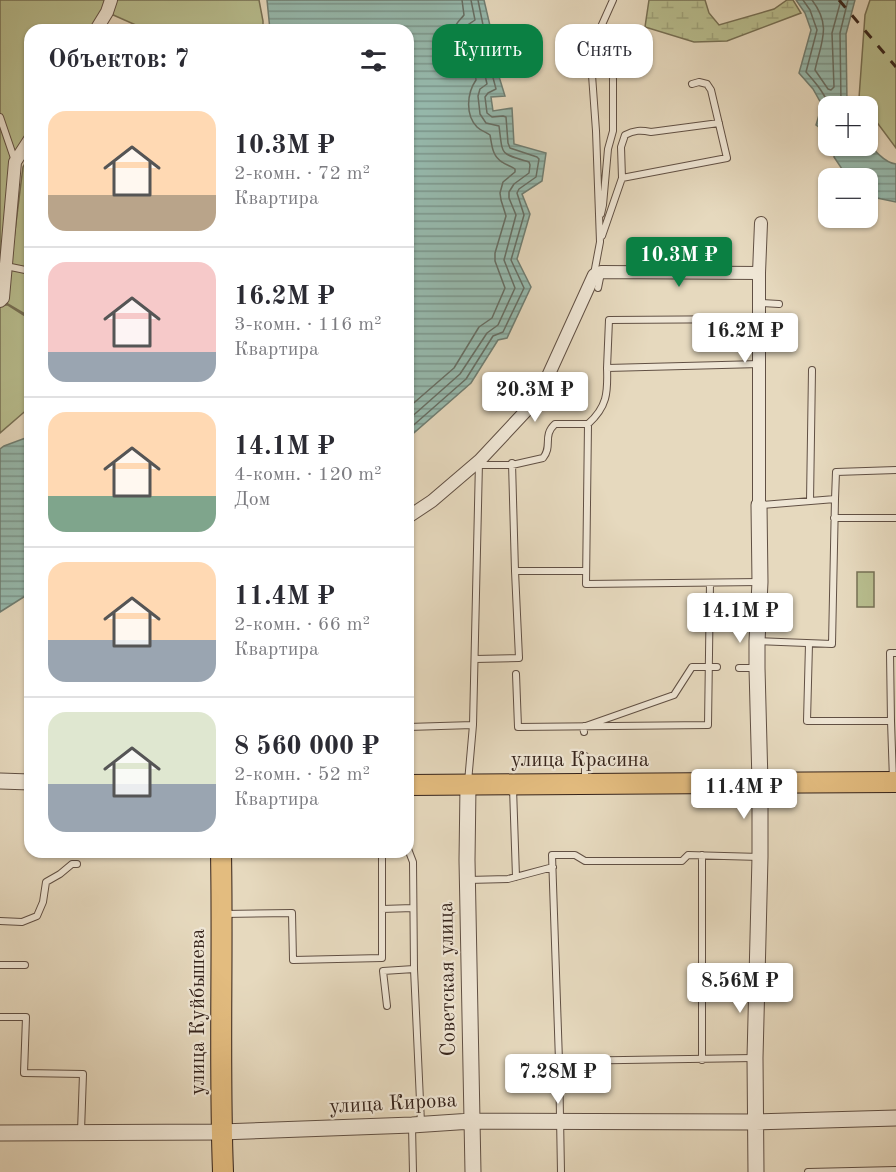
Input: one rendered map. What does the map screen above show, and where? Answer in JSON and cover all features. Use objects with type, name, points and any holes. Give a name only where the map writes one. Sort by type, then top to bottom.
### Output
[{"type":"main road","name":"улица Красина","points":[[414,785],[895,782]]},
{"type":"main road","name":"улица Куйбышева","points":[[221,858],[222,914],[217,986],[223,1172]]},
{"type":"street","points":[[100,24],[111,0]]},
{"type":"street","points":[[0,301],[3,298],[15,162],[24,148]]},
{"type":"street","points":[[756,1172],[755,1058],[760,857],[757,641],[760,582],[760,223]]},
{"type":"street","points":[[414,513],[479,462],[538,398],[598,273],[759,273]]},
{"type":"street","points":[[0,781],[24,782]]},
{"type":"street","name":"Советская улица","points":[[468,786],[467,880],[473,1172]]},
{"type":"street","name":"улица Кирова","points":[[0,1133],[221,1132],[472,1121],[756,1122],[896,1118]]},
{"type":"lane","points":[[598,288],[600,242],[592,75],[596,38],[613,0]]},
{"type":"lane","points":[[599,221],[603,205],[608,149],[613,131],[613,79]]},
{"type":"lane","points":[[622,178],[727,158],[711,90],[707,84],[699,82],[692,84]]},
{"type":"lane","points":[[0,117],[15,162]]},
{"type":"lane","points":[[600,242],[622,178],[621,147],[625,135],[633,131],[651,132],[719,123]]},
{"type":"lane","points":[[6,266],[24,270]]},
{"type":"lane","points":[[760,303],[779,304]]},
{"type":"lane","points":[[468,786],[473,725],[479,462],[512,464],[543,458],[547,453],[548,433],[555,424],[588,424],[597,416],[607,393],[609,320],[760,319]]},
{"type":"lane","points":[[607,368],[760,364]]},
{"type":"lane","points":[[810,501],[812,370]]},
{"type":"lane","points":[[588,424],[586,584],[760,582]]},
{"type":"lane","points":[[475,658],[519,658],[512,464]]},
{"type":"lane","points":[[757,641],[832,644],[836,472],[896,470]]},
{"type":"lane","points":[[759,505],[835,499]]},
{"type":"lane","points":[[834,518],[896,518]]},
{"type":"lane","points":[[515,571],[586,571]]},
{"type":"lane","points":[[516,674],[518,727],[583,730],[708,725],[710,583]]},
{"type":"lane","points":[[809,644],[807,721],[891,721]]},
{"type":"lane","points":[[895,782],[890,653],[896,653]]},
{"type":"lane","points":[[583,730],[674,695],[692,667],[717,667]]},
{"type":"lane","points":[[739,668],[757,668]]},
{"type":"lane","points":[[414,727],[473,725]]},
{"type":"lane","points":[[585,756],[585,785]]},
{"type":"lane","points":[[513,785],[516,877]]},
{"type":"lane","points":[[561,1172],[552,855],[575,855],[585,861],[682,861],[688,855],[760,857]]},
{"type":"lane","points":[[702,855],[702,1060]]},
{"type":"lane","points":[[222,914],[292,913],[293,960],[382,958],[382,858]]},
{"type":"lane","points":[[411,858],[416,1125],[413,1172]]},
{"type":"lane","points":[[0,921],[22,922],[37,916],[43,902],[46,882],[72,864],[77,864]]},
{"type":"lane","points":[[467,880],[507,879],[553,867]]},
{"type":"lane","points":[[382,909],[413,908]]},
{"type":"lane","points":[[0,965],[26,965]]},
{"type":"lane","points":[[387,1006],[383,971],[414,969]]},
{"type":"lane","points":[[0,1017],[26,1017],[24,1073],[83,1074],[81,1133]]},
{"type":"lane","points":[[559,1061],[755,1058]]},
{"type":"lane","points":[[808,1172],[896,1170]]},
{"type":"green space","points":[[0,0],[259,0],[263,24],[134,24],[111,14],[105,24],[24,24],[24,158],[20,164],[0,281]]},
{"type":"green space","points":[[649,0],[705,0],[709,13],[719,25],[774,9],[787,0],[793,0],[801,13],[727,41],[694,42],[653,29],[653,24],[645,24]]},
{"type":"green space","points":[[870,0],[896,0],[896,148],[878,124],[878,96],[859,96],[865,15]]},
{"type":"green space","points":[[24,165],[24,314],[6,303]]},
{"type":"green space","points":[[0,305],[8,305],[24,315],[24,412],[0,433]]},
{"type":"green space","points":[[857,572],[874,572],[874,607],[857,607]]},
{"type":"water","points":[[267,0],[484,0],[490,24],[432,24],[432,78],[499,78],[505,96],[491,97],[493,111],[512,108],[514,144],[546,153],[542,181],[522,194],[530,214],[517,259],[531,287],[507,338],[498,340],[471,383],[414,433],[414,24],[269,24]]},
{"type":"water","points":[[796,0],[855,0],[846,34],[847,96],[818,96],[818,98],[799,73],[811,30],[805,13]]},
{"type":"water","points":[[878,154],[896,164],[896,202],[878,198],[878,168],[841,168],[834,157],[878,156]]},
{"type":"water","points":[[24,438],[24,597],[0,612],[0,449]]},
{"type":"railway","points":[[839,0],[896,67]]}]
